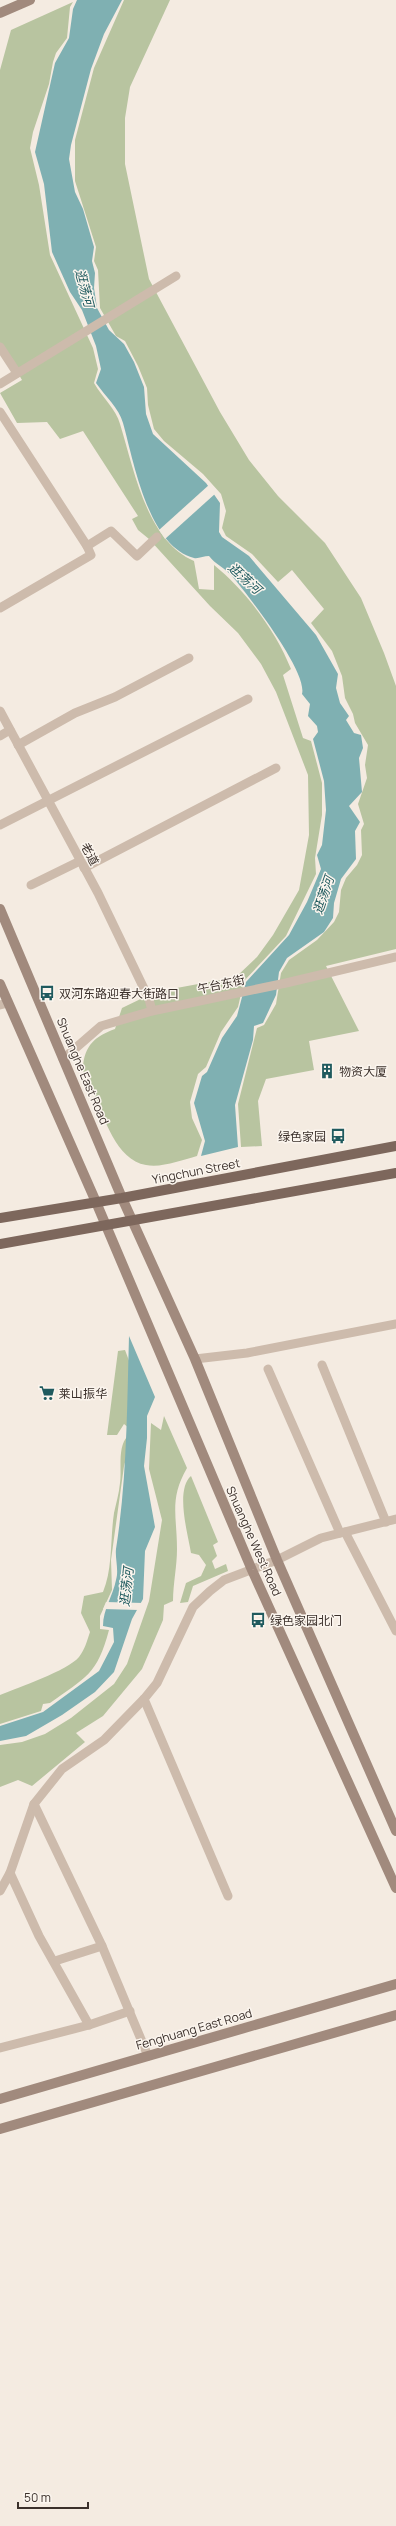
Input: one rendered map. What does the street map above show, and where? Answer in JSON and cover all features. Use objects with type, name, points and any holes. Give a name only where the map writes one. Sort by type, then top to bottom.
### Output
[{"type":"main road","name":"Yingchun Street","points":[[0,1218],[122,1198],[396,1146]]},
{"type":"main road","points":[[0,1244],[105,1227],[396,1173]]},
{"type":"street","points":[[0,14],[30,0]]},
{"type":"street","points":[[0,384],[124,306],[176,276]]},
{"type":"street","points":[[0,347],[17,373]]},
{"type":"street","points":[[0,412],[87,546],[91,555],[0,608]]},
{"type":"street","points":[[87,546],[111,531],[136,556],[157,537]]},
{"type":"street","points":[[18,745],[75,713],[115,697],[189,658]]},
{"type":"street","points":[[0,825],[248,699]]},
{"type":"street","name":"老道","points":[[0,711],[82,864],[149,999],[152,1010]]},
{"type":"street","points":[[0,736],[10,730]]},
{"type":"street","points":[[31,885],[82,864],[276,768]]},
{"type":"street","name":"Shuanghe East Road","points":[[0,909],[122,1198]]},
{"type":"street","name":"午台东街","points":[[63,1059],[101,1026],[152,1010],[240,991],[286,983],[396,957]]},
{"type":"street","points":[[0,984],[4,1004],[96,1202]]},
{"type":"street","name":"Shuanghe West Road","points":[[122,1198],[134,1221],[183,1331],[277,1560],[396,1831]]},
{"type":"street","name":"Shuanghe West Road","points":[[96,1202],[105,1227],[252,1570],[396,1888]]},
{"type":"street","points":[[195,1359],[247,1353],[396,1324]]},
{"type":"street","points":[[322,1365],[386,1522]]},
{"type":"street","points":[[268,1370],[342,1533],[396,1631]]},
{"type":"street","points":[[0,1891],[10,1873],[34,1804],[62,1769],[104,1740],[144,1699],[160,1676],[193,1607],[224,1580],[277,1560],[322,1538],[396,1519]]},
{"type":"street","points":[[144,1699],[228,1896]]},
{"type":"street","points":[[34,1804],[102,1946],[148,2056]]},
{"type":"street","points":[[10,1873],[39,1936],[55,1961],[89,2026]]},
{"type":"street","points":[[55,1961],[102,1946]]},
{"type":"street","name":"Fenghuang East Road","points":[[0,2099],[396,1984]]},
{"type":"street","points":[[0,2048],[89,2026],[130,2011]]},
{"type":"street","points":[[0,2128],[396,2015]]},
{"type":"green space","points":[[124,0],[170,0],[130,87],[125,118],[125,164],[149,279],[220,412],[249,460],[278,496],[325,543],[361,598],[396,686],[396,949],[326,966],[359,1031],[309,1041],[314,1070],[266,1079],[258,1101],[262,1146],[241,1147],[238,1104],[257,1028],[264,1025],[276,1004],[281,973],[289,960],[317,940],[334,922],[339,912],[341,890],[346,878],[357,865],[362,855],[361,830],[364,824],[358,804],[367,778],[365,765],[368,745],[355,723],[353,714],[345,698],[342,676],[332,651],[311,623],[324,609],[292,570],[278,582],[252,554],[226,536],[222,528],[226,511],[221,494],[203,474],[164,441],[154,429],[148,405],[147,388],[138,366],[125,341],[116,336],[100,308],[98,270],[94,261],[96,247],[75,181],[75,140],[94,68]]},
{"type":"green space","points":[[73,2],[70,7],[67,38],[56,53],[49,84],[33,132],[30,148],[39,185],[50,255],[93,348],[98,369],[94,383],[118,419],[137,482],[144,502],[153,520],[164,537],[178,551],[194,561],[199,589],[214,590],[214,565],[226,575],[259,612],[277,640],[291,669],[283,675],[303,738],[311,741],[322,783],[322,815],[315,858],[316,874],[286,936],[244,981],[238,1007],[221,1032],[206,1067],[198,1074],[190,1102],[192,1118],[202,1140],[197,1156],[172,1163],[152,1166],[136,1161],[127,1155],[112,1136],[84,1074],[83,1068],[86,1053],[92,1042],[115,1029],[122,1008],[155,992],[236,977],[257,957],[273,935],[299,890],[309,835],[308,775],[276,692],[261,664],[238,633],[210,606],[149,539],[138,530],[132,519],[138,516],[83,431],[60,439],[47,422],[17,423],[0,393],[22,380],[0,343],[0,70],[11,30]]},
{"type":"green space","points":[[125,1350],[131,1366],[134,1429],[124,1466],[111,1560],[112,1590],[100,1616],[100,1629],[109,1630],[100,1657],[88,1674],[73,1687],[50,1703],[43,1704],[41,1711],[0,1724],[0,1695],[64,1668],[79,1657],[88,1639],[90,1632],[81,1613],[84,1596],[103,1592],[106,1583],[110,1563],[114,1513],[120,1483],[121,1452],[122,1446],[128,1436],[129,1428],[124,1424],[117,1435],[107,1435],[118,1351]]},
{"type":"green space","points":[[164,1416],[187,1468],[178,1489],[175,1508],[177,1555],[173,1601],[164,1605],[163,1620],[142,1669],[103,1716],[76,1733],[85,1742],[32,1786],[18,1780],[0,1787],[0,1745],[22,1742],[45,1734],[71,1718],[114,1684],[127,1664],[149,1601],[162,1520],[149,1469],[151,1423],[161,1430]]},
{"type":"green space","points":[[191,1476],[218,1542],[213,1545],[217,1556],[212,1561],[215,1569],[226,1564],[228,1571],[193,1586],[188,1602],[180,1603],[186,1583],[201,1576],[206,1565],[199,1555],[191,1553],[185,1524],[183,1502],[184,1491],[186,1483]]},
{"type":"water","name":"逛荡河","points":[[77,0],[122,0],[104,34],[91,69],[71,145],[69,159],[75,192],[83,209],[94,247],[92,261],[95,273],[94,288],[97,308],[109,330],[124,344],[134,362],[144,387],[146,414],[153,434],[206,483],[220,503],[219,532],[222,537],[249,556],[316,635],[338,674],[336,688],[340,703],[349,716],[346,720],[354,733],[361,735],[363,748],[359,758],[362,792],[349,806],[360,822],[355,831],[356,859],[341,879],[334,903],[333,918],[324,932],[287,958],[279,972],[276,995],[263,1023],[254,1026],[253,1040],[235,1105],[238,1147],[201,1156],[205,1141],[194,1103],[202,1076],[207,1072],[222,1038],[237,1016],[246,982],[289,935],[307,902],[321,869],[317,855],[322,845],[326,810],[324,781],[313,739],[318,732],[317,726],[308,716],[310,704],[302,694],[301,683],[296,669],[287,652],[251,599],[229,573],[209,556],[194,558],[178,550],[165,537],[154,520],[145,501],[138,480],[121,418],[115,407],[96,383],[101,369],[96,346],[82,310],[70,292],[52,252],[44,184],[35,152],[55,63],[69,38],[73,9]]},
{"type":"water","name":"逛荡河","points":[[129,1336],[155,1397],[147,1416],[147,1438],[144,1466],[155,1527],[145,1551],[143,1599],[132,1619],[114,1672],[95,1692],[62,1715],[26,1736],[0,1741],[0,1726],[43,1712],[99,1671],[114,1642],[113,1628],[103,1626],[103,1620],[117,1576],[116,1549],[120,1523],[126,1443]]},
{"type":"pier","points":[[210,484],[216,493],[165,539],[159,530]]},
{"type":"pier","points":[[106,1602],[143,1603],[139,1610],[103,1609]]},
{"type":"place","name":"双河东路迎春大街路口","points":[[47,993]]},
{"type":"place","name":"物资大厦","points":[[327,1071]]},
{"type":"place","name":"绿色家园","points":[[338,1136]]},
{"type":"place","name":"莱山振华","points":[[47,1393]]},
{"type":"place","name":"绿色家园北门","points":[[258,1620]]}]
